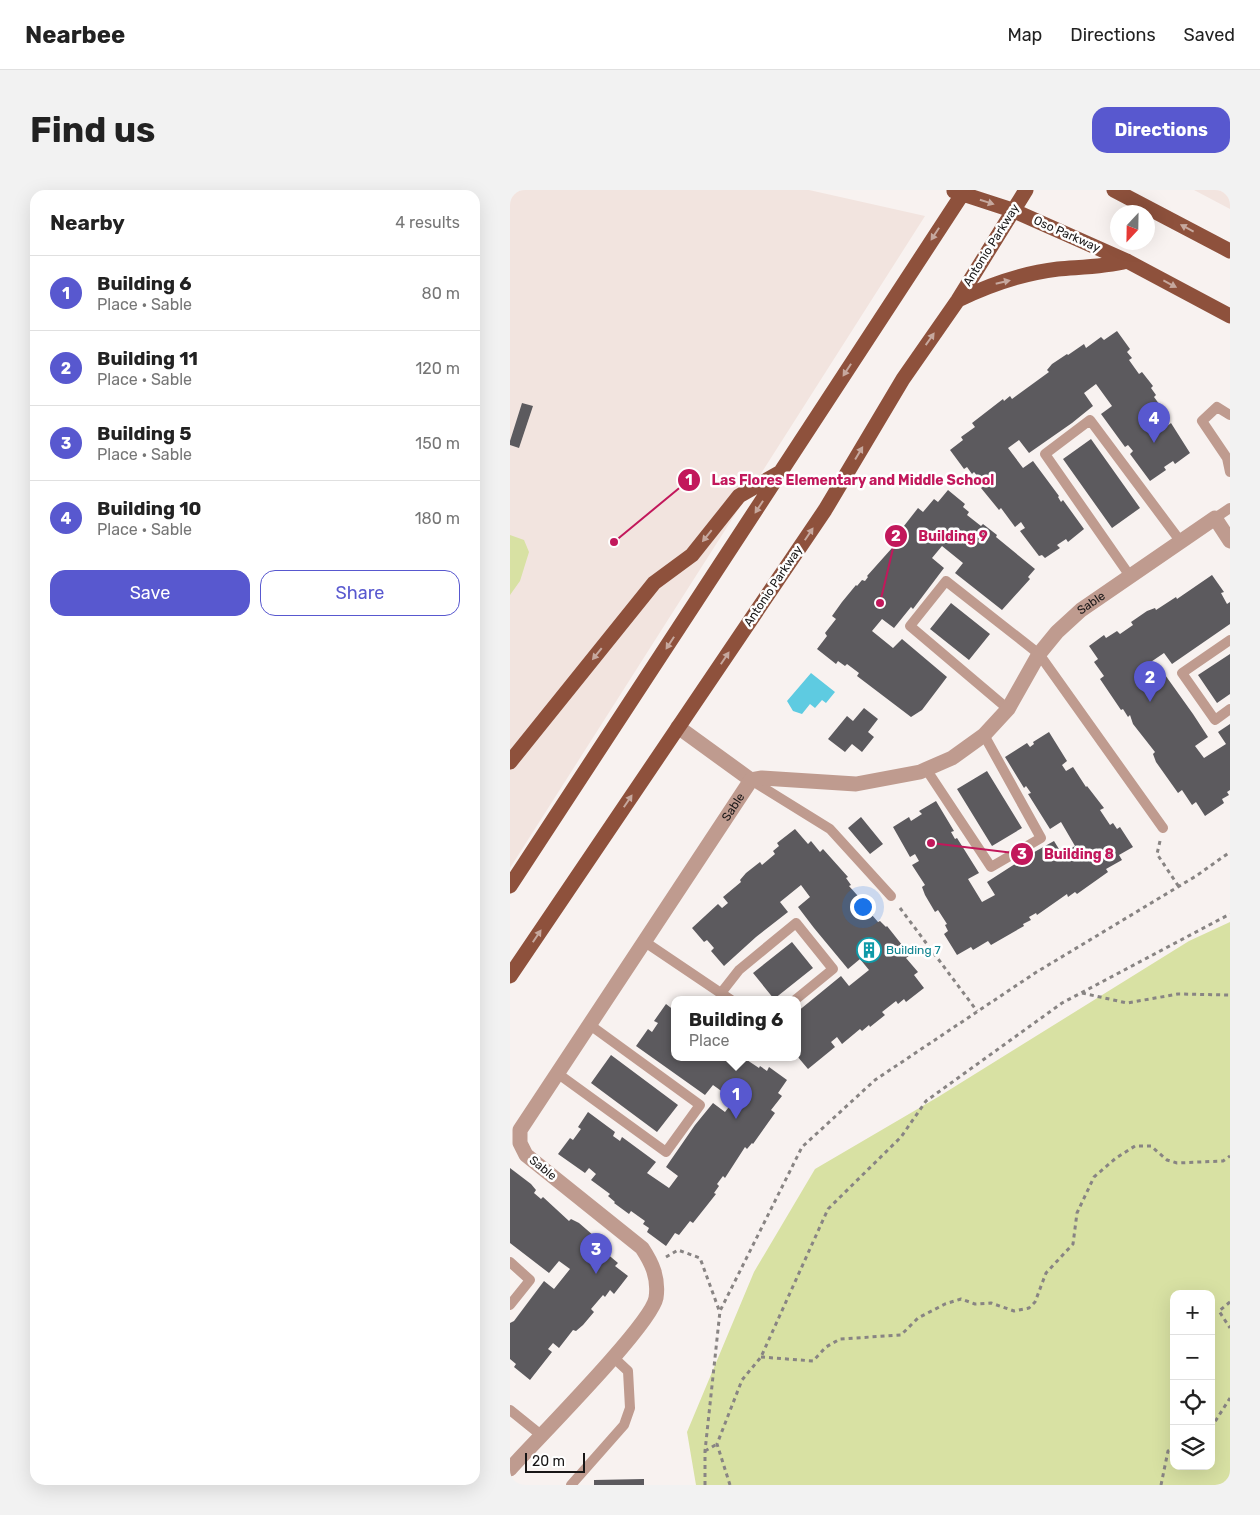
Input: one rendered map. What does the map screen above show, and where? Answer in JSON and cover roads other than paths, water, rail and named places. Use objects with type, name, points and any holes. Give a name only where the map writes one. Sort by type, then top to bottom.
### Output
[{"type":"main road","name":"Antonio Parkway","points":[[510,976],[825,510],[903,379],[958,300],[1026,190]]},
{"type":"main road","points":[[1114,190],[1230,251]]},
{"type":"main road","name":"Oso Parkway","points":[[960,191],[1012,210],[1127,261],[1230,316]]},
{"type":"main road","points":[[510,886],[782,471],[960,191]]},
{"type":"main road","points":[[958,300],[987,286],[1057,269],[1106,267],[1127,261]]},
{"type":"main road","points":[[510,762],[654,583],[692,555],[739,496],[782,471]]},
{"type":"street","name":"Sable","points":[[678,727],[751,780],[762,778],[856,784],[926,769],[952,758],[984,735],[1008,709],[1039,654],[1057,632],[1081,610],[1216,518]]},
{"type":"street","points":[[1216,518],[1230,541]]},
{"type":"street","name":"Sable","points":[[510,1469],[613,1357],[649,1314],[656,1299],[657,1283],[653,1265],[642,1248],[526,1155],[520,1143],[520,1130],[751,780]]},
{"type":"lane","points":[[1230,415],[1217,407],[1202,421],[1227,458],[1230,472]]},
{"type":"lane","points":[[1130,576],[1045,454],[1090,420],[1181,542]]},
{"type":"lane","points":[[1216,518],[1230,508]]},
{"type":"lane","points":[[1008,709],[910,626],[946,581],[1039,654],[1164,828]]},
{"type":"lane","points":[[1230,640],[1182,673],[1215,720],[1230,709]]},
{"type":"lane","points":[[926,769],[991,867],[1041,838],[984,735]]},
{"type":"lane","points":[[751,780],[830,829],[891,896]]},
{"type":"lane","points":[[721,993],[739,970],[796,923],[833,969],[801,996]]},
{"type":"lane","points":[[645,942],[725,996]]},
{"type":"lane","points":[[556,1073],[666,1152],[700,1105],[590,1025]]},
{"type":"lane","points":[[510,1262],[530,1280],[510,1305]]},
{"type":"lane","points":[[571,1485],[624,1425],[630,1408],[628,1371],[613,1357]]},
{"type":"lane","points":[[510,1410],[541,1435]]},
{"type":"water","points":[[811,673],[835,692],[826,703],[822,700],[815,708],[810,704],[802,714],[793,711],[787,701]]},
{"type":"place","name":"Building 10","points":[[1154,443]]},
{"type":"place","name":"Las Flores Elementary and Middle School","points":[[614,542]]},
{"type":"place","name":"Building 9","points":[[880,603]]},
{"type":"place","name":"Building 11","points":[[1150,702]]},
{"type":"place","name":"Building 8","points":[[931,843]]},
{"type":"place","name":"Building 7","points":[[869,950]]},
{"type":"place","name":"Building 6","points":[[736,1119]]},
{"type":"place","name":"Building 5","points":[[596,1274]]}]
